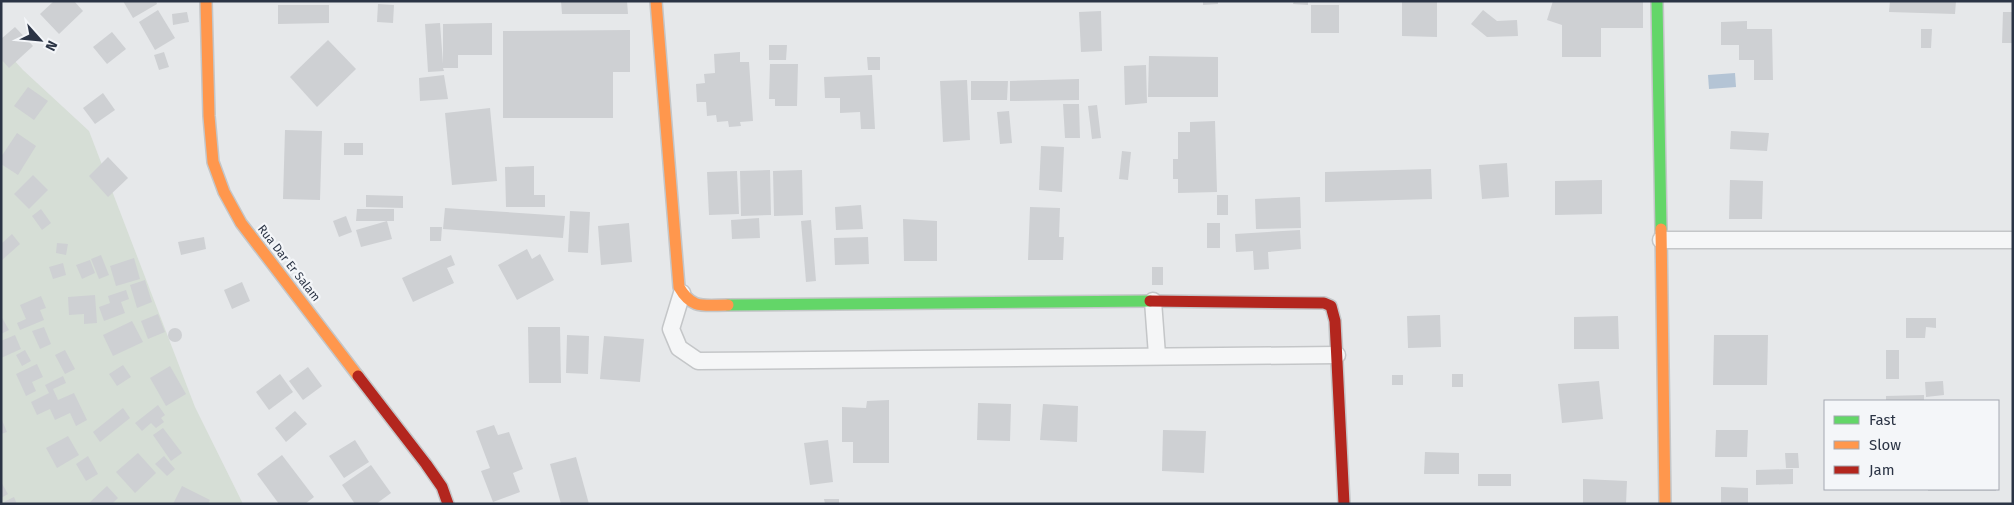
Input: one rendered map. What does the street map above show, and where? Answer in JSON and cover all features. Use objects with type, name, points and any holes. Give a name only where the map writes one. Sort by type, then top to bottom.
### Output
[{"type":"street","name":"Rua Dar Er Salam","points":[[206,1],[209,116],[213,162],[224,192],[241,224],[426,464],[442,488],[448,504]]},
{"type":"street","points":[[656,1],[679,287],[692,303],[698,305],[1153,301],[1324,303],[1331,306],[1335,321],[1344,504]]},
{"type":"street","points":[[1657,1],[1665,504]]},
{"type":"street","points":[[1661,240],[2013,240]]},
{"type":"street","points":[[682,293],[671,329],[679,348],[698,361],[1337,354]]},
{"type":"street","points":[[1153,301],[1157,355]]},
{"type":"shaded area","points":[[1,46],[23,70],[89,131],[195,407],[243,504],[1,504]]},
{"type":"water","points":[[1735,73],[1736,87],[1709,89],[1708,75]]},
{"type":"building","points":[[54,1],[74,1],[83,11],[59,34],[40,14]]},
{"type":"building","points":[[123,1],[156,1],[157,4],[133,18]]},
{"type":"building","points":[[561,1],[627,1],[628,14],[562,14]]},
{"type":"building","points":[[1203,1],[1218,1],[1218,4],[1203,5]]},
{"type":"building","points":[[1294,1],[1308,1],[1308,5],[1293,4]]},
{"type":"building","points":[[1402,1],[1437,1],[1437,37],[1402,36]]},
{"type":"building","points":[[1553,1],[1643,1],[1643,28],[1601,28],[1601,57],[1562,57],[1562,25],[1547,20]]},
{"type":"building","points":[[1890,1],[1956,1],[1955,14],[1889,12]]},
{"type":"building","points":[[378,4],[394,5],[393,23],[377,22]]},
{"type":"building","points":[[278,5],[329,5],[329,23],[278,24]]},
{"type":"building","points":[[1311,5],[1339,5],[1339,33],[1311,33]]},
{"type":"building","points":[[158,10],[175,38],[155,50],[139,22]]},
{"type":"building","points":[[1483,10],[1497,21],[1517,20],[1518,36],[1487,37],[1471,24]]},
{"type":"building","points":[[1101,11],[1102,51],[1081,52],[1079,12]]},
{"type":"building","points":[[187,12],[189,22],[173,25],[172,14]]},
{"type":"building","points":[[2003,12],[2013,12],[2013,43],[2002,43]]},
{"type":"building","points":[[1747,21],[1747,29],[1772,29],[1773,80],[1754,80],[1754,60],[1739,60],[1739,45],[1721,45],[1721,22]]},
{"type":"building","points":[[440,23],[443,64],[443,24],[492,23],[492,55],[458,55],[458,68],[443,68],[444,71],[428,72],[425,24]]},
{"type":"building","points":[[15,27],[33,46],[9,68],[1,59],[1,39]]},
{"type":"building","points":[[1921,29],[1932,29],[1931,48],[1921,48]]},
{"type":"building","points":[[630,30],[630,72],[613,72],[613,118],[503,118],[503,31]]},
{"type":"building","points":[[112,32],[126,49],[107,64],[93,47]]},
{"type":"building","points":[[328,40],[356,69],[317,107],[290,77]]},
{"type":"building","points":[[769,45],[787,45],[786,60],[769,60]]},
{"type":"building","points":[[164,52],[169,67],[159,70],[154,55]]},
{"type":"building","points":[[740,52],[740,62],[749,62],[753,121],[740,122],[741,126],[729,127],[728,121],[717,122],[716,115],[707,116],[706,102],[697,102],[696,84],[705,83],[704,74],[715,73],[714,54]]},
{"type":"building","points":[[1149,56],[1218,57],[1218,97],[1148,97]]},
{"type":"building","points":[[867,57],[880,57],[880,70],[868,70]]},
{"type":"building","points":[[770,64],[798,64],[797,106],[775,106],[775,99],[769,99]]},
{"type":"building","points":[[1146,65],[1147,103],[1125,105],[1124,66]]},
{"type":"building","points":[[444,75],[448,99],[420,101],[419,78]]},
{"type":"building","points":[[872,75],[875,129],[861,129],[860,112],[840,113],[840,98],[825,98],[824,77]]},
{"type":"building","points":[[1079,79],[1079,100],[1010,101],[1010,81]]},
{"type":"building","points":[[967,80],[970,140],[943,142],[940,81]]},
{"type":"building","points":[[971,81],[1008,81],[1007,100],[971,100]]},
{"type":"building","points":[[28,87],[48,101],[34,120],[14,106]]},
{"type":"building","points":[[103,93],[115,110],[95,124],[83,108]]},
{"type":"building","points":[[1063,104],[1079,104],[1080,138],[1065,138]]},
{"type":"building","points":[[1097,105],[1101,138],[1092,139],[1088,106]]},
{"type":"building","points":[[490,108],[497,181],[452,185],[445,113]]},
{"type":"building","points":[[1009,111],[1012,143],[1000,144],[997,112]]},
{"type":"building","points":[[1215,121],[1217,192],[1178,193],[1178,179],[1173,179],[1173,159],[1178,159],[1178,132],[1190,132],[1190,122]]},
{"type":"building","points":[[285,130],[322,131],[320,200],[283,199]]},
{"type":"building","points":[[1731,131],[1769,133],[1767,151],[1730,149]]},
{"type":"building","points":[[17,133],[36,146],[18,175],[1,164],[1,157]]},
{"type":"building","points":[[344,143],[363,143],[363,155],[344,155]]},
{"type":"building","points":[[1041,146],[1064,147],[1062,192],[1039,190]]},
{"type":"building","points":[[1122,151],[1131,152],[1128,180],[1119,179]]},
{"type":"building","points":[[108,157],[128,178],[108,197],[89,176]]},
{"type":"building","points":[[1507,163],[1509,197],[1482,199],[1479,165]]},
{"type":"building","points":[[534,166],[534,195],[545,195],[545,207],[506,207],[505,167]]},
{"type":"building","points":[[1431,169],[1432,199],[1325,202],[1325,172]]},
{"type":"building","points":[[770,170],[771,215],[741,216],[740,171]]},
{"type":"building","points":[[802,170],[803,215],[774,216],[773,171]]},
{"type":"building","points":[[737,171],[739,214],[709,215],[707,172]]},
{"type":"building","points":[[33,175],[48,190],[29,209],[14,194]]},
{"type":"building","points":[[1602,180],[1602,214],[1555,215],[1555,181]]},
{"type":"building","points":[[1730,180],[1763,181],[1762,219],[1729,219]]},
{"type":"building","points":[[366,195],[403,196],[403,208],[366,207]]},
{"type":"building","points":[[1217,195],[1228,195],[1228,215],[1217,215]]},
{"type":"building","points":[[1300,197],[1301,228],[1256,229],[1255,199]]},
{"type":"building","points":[[861,205],[863,229],[836,230],[835,207]]},
{"type":"building","points":[[1030,207],[1060,208],[1059,237],[1064,237],[1063,260],[1028,260]]},
{"type":"building","points":[[445,208],[565,216],[563,238],[443,229]]},
{"type":"building","points":[[41,209],[51,223],[42,230],[32,216]]},
{"type":"building","points":[[357,209],[394,209],[394,221],[356,221]]},
{"type":"building","points":[[570,211],[590,212],[588,253],[568,252]]},
{"type":"building","points":[[346,216],[352,232],[339,237],[333,221]]},
{"type":"building","points":[[759,218],[760,238],[732,239],[731,220]]},
{"type":"building","points":[[903,219],[937,221],[937,261],[904,261]]},
{"type":"building","points":[[811,220],[816,281],[806,282],[801,221]]},
{"type":"building","points":[[387,221],[392,239],[361,247],[356,230]]},
{"type":"building","points":[[629,223],[632,262],[601,265],[598,226]]},
{"type":"building","points":[[1207,223],[1220,223],[1220,248],[1207,248]]},
{"type":"building","points":[[430,227],[442,227],[441,241],[430,241]]},
{"type":"building","points":[[1300,230],[1301,249],[1268,252],[1269,269],[1254,270],[1253,251],[1236,252],[1235,234]]},
{"type":"building","points":[[12,234],[20,244],[1,261],[1,244]]},
{"type":"building","points":[[204,237],[206,249],[181,255],[178,242]]},
{"type":"building","points":[[868,237],[869,264],[835,265],[834,238]]},
{"type":"building","points":[[57,243],[68,244],[66,255],[56,253]]},
{"type":"building","points":[[527,249],[532,259],[540,254],[554,280],[517,300],[498,265]]},
{"type":"building","points":[[101,255],[109,275],[99,279],[91,259]]},
{"type":"building","points":[[451,255],[455,265],[447,268],[454,283],[413,302],[402,278]]},
{"type":"building","points":[[134,258],[140,279],[116,286],[110,266]]},
{"type":"building","points":[[90,260],[95,273],[82,279],[76,265]]},
{"type":"building","points":[[63,263],[66,275],[53,279],[49,267]]},
{"type":"building","points":[[1152,267],[1163,267],[1163,285],[1152,285]]},
{"type":"building","points":[[145,280],[152,302],[137,308],[130,285]]},
{"type":"building","points":[[242,282],[250,301],[232,309],[224,290]]},
{"type":"building","points":[[126,290],[129,299],[121,302],[125,313],[104,321],[99,307],[110,303],[108,296]]},
{"type":"building","points":[[95,295],[97,323],[84,324],[84,314],[69,315],[68,297]]},
{"type":"building","points":[[41,296],[46,308],[40,310],[44,320],[20,330],[17,323],[26,319],[20,305]]},
{"type":"building","points":[[158,314],[165,332],[148,339],[141,321]]},
{"type":"building","points":[[1440,315],[1441,347],[1408,348],[1407,316]]},
{"type":"building","points":[[1,316],[9,330],[1,334]]},
{"type":"building","points":[[1618,316],[1619,349],[1574,349],[1574,317]]},
{"type":"building","points":[[1906,318],[1936,318],[1936,328],[1926,327],[1925,338],[1906,338]]},
{"type":"building","points":[[132,321],[143,342],[113,356],[103,335]]},
{"type":"building","points":[[44,327],[51,344],[40,349],[32,331]]},
{"type":"building","points":[[528,327],[560,327],[561,383],[529,383]]},
{"type":"building","points":[[172,328],[178,328],[182,335],[178,342],[172,342],[168,338],[168,332]]},
{"type":"building","points":[[15,335],[21,349],[1,358],[1,341]]},
{"type":"building","points":[[567,335],[589,336],[588,374],[566,373]]},
{"type":"building","points":[[1714,335],[1768,335],[1767,385],[1713,385]]},
{"type":"building","points":[[604,336],[644,339],[640,382],[600,379]]},
{"type":"building","points":[[25,350],[31,361],[22,366],[16,355]]},
{"type":"building","points":[[65,350],[75,369],[65,374],[55,355]]},
{"type":"building","points":[[1886,350],[1899,350],[1899,379],[1886,379]]},
{"type":"building","points":[[37,364],[43,377],[32,382],[36,391],[26,396],[16,374]]},
{"type":"building","points":[[123,365],[131,377],[117,386],[109,374]]},
{"type":"building","points":[[170,366],[186,394],[166,406],[150,378]]},
{"type":"building","points":[[308,367],[322,386],[303,400],[289,381]]},
{"type":"building","points":[[280,374],[293,392],[269,410],[256,392]]},
{"type":"building","points":[[1452,374],[1463,374],[1463,387],[1452,387]]},
{"type":"building","points":[[1392,375],[1403,375],[1403,385],[1392,385]]},
{"type":"building","points":[[63,376],[66,383],[53,389],[58,400],[74,393],[87,420],[76,426],[70,413],[55,420],[50,409],[37,415],[31,402],[49,393],[45,385]]},
{"type":"building","points":[[1599,381],[1603,419],[1562,423],[1558,384]]},
{"type":"building","points":[[1943,381],[1944,395],[1926,397],[1925,382]]},
{"type":"building","points":[[1924,395],[1924,400],[1886,400],[1886,396]]},
{"type":"building","points":[[889,400],[889,463],[853,463],[853,442],[842,442],[842,407],[866,408],[867,401]]},
{"type":"building","points":[[978,403],[1011,404],[1010,441],[977,440]]},
{"type":"building","points":[[1043,404],[1078,406],[1077,442],[1040,440]]},
{"type":"building","points":[[158,405],[165,415],[161,418],[164,422],[156,428],[151,423],[142,431],[135,423]]},
{"type":"building","points":[[123,408],[130,418],[100,442],[93,432]]},
{"type":"building","points":[[295,411],[307,424],[286,442],[275,428]]},
{"type":"building","points":[[1,418],[7,432],[1,434]]},
{"type":"building","points":[[494,425],[498,435],[509,432],[523,469],[513,473],[520,492],[493,502],[481,471],[490,468],[476,431]]},
{"type":"building","points":[[163,428],[182,453],[171,461],[153,435]]},
{"type":"building","points":[[1163,430],[1206,431],[1204,473],[1162,471]]},
{"type":"building","points":[[1716,430],[1748,430],[1747,457],[1715,457]]},
{"type":"building","points":[[68,436],[79,455],[57,468],[46,448]]},
{"type":"building","points":[[355,440],[369,462],[344,478],[329,456]]},
{"type":"building","points":[[828,440],[833,482],[810,485],[804,443]]},
{"type":"building","points":[[1425,452],[1459,453],[1459,474],[1424,474]]},
{"type":"building","points":[[138,453],[156,473],[135,493],[116,472]]},
{"type":"building","points":[[1785,453],[1798,453],[1799,468],[1786,468]]},
{"type":"building","points":[[282,455],[314,497],[305,504],[279,504],[257,474]]},
{"type":"building","points":[[88,456],[98,474],[86,481],[76,464]]},
{"type":"building","points":[[164,456],[175,469],[167,476],[155,464]]},
{"type":"building","points":[[576,457],[589,504],[561,504],[550,464]]},
{"type":"building","points":[[371,465],[391,493],[376,504],[355,504],[342,485]]},
{"type":"building","points":[[1793,469],[1793,484],[1756,485],[1756,470]]},
{"type":"building","points":[[1478,474],[1511,474],[1511,486],[1478,486]]},
{"type":"building","points":[[1583,479],[1627,481],[1626,504],[1583,504]]},
{"type":"building","points":[[1,482],[8,494],[1,498]]},
{"type":"building","points":[[107,486],[118,498],[112,504],[89,503]]},
{"type":"building","points":[[182,486],[210,500],[208,504],[173,504]]},
{"type":"building","points":[[1721,487],[1748,488],[1748,504],[1721,504]]},
{"type":"building","points":[[1928,490],[1996,490],[1996,491]]},
{"type":"building","points":[[14,497],[17,504],[5,504],[4,502]]},
{"type":"building","points":[[824,499],[839,499],[839,504],[825,504]]},
{"type":"traffic: fast","points":[[1657,1],[1661,229]]},
{"type":"traffic: fast","points":[[728,305],[1150,301]]},
{"type":"traffic: slow","points":[[206,1],[209,116],[213,162],[224,192],[241,223],[358,376]]},
{"type":"traffic: slow","points":[[656,1],[679,287],[689,300],[699,305],[728,305]]},
{"type":"traffic: slow","points":[[1661,229],[1665,504]]},
{"type":"traffic: jam","points":[[1150,301],[1324,303],[1331,306],[1335,321],[1344,504]]},
{"type":"traffic: jam","points":[[358,376],[426,464],[442,487],[448,504]]}]
